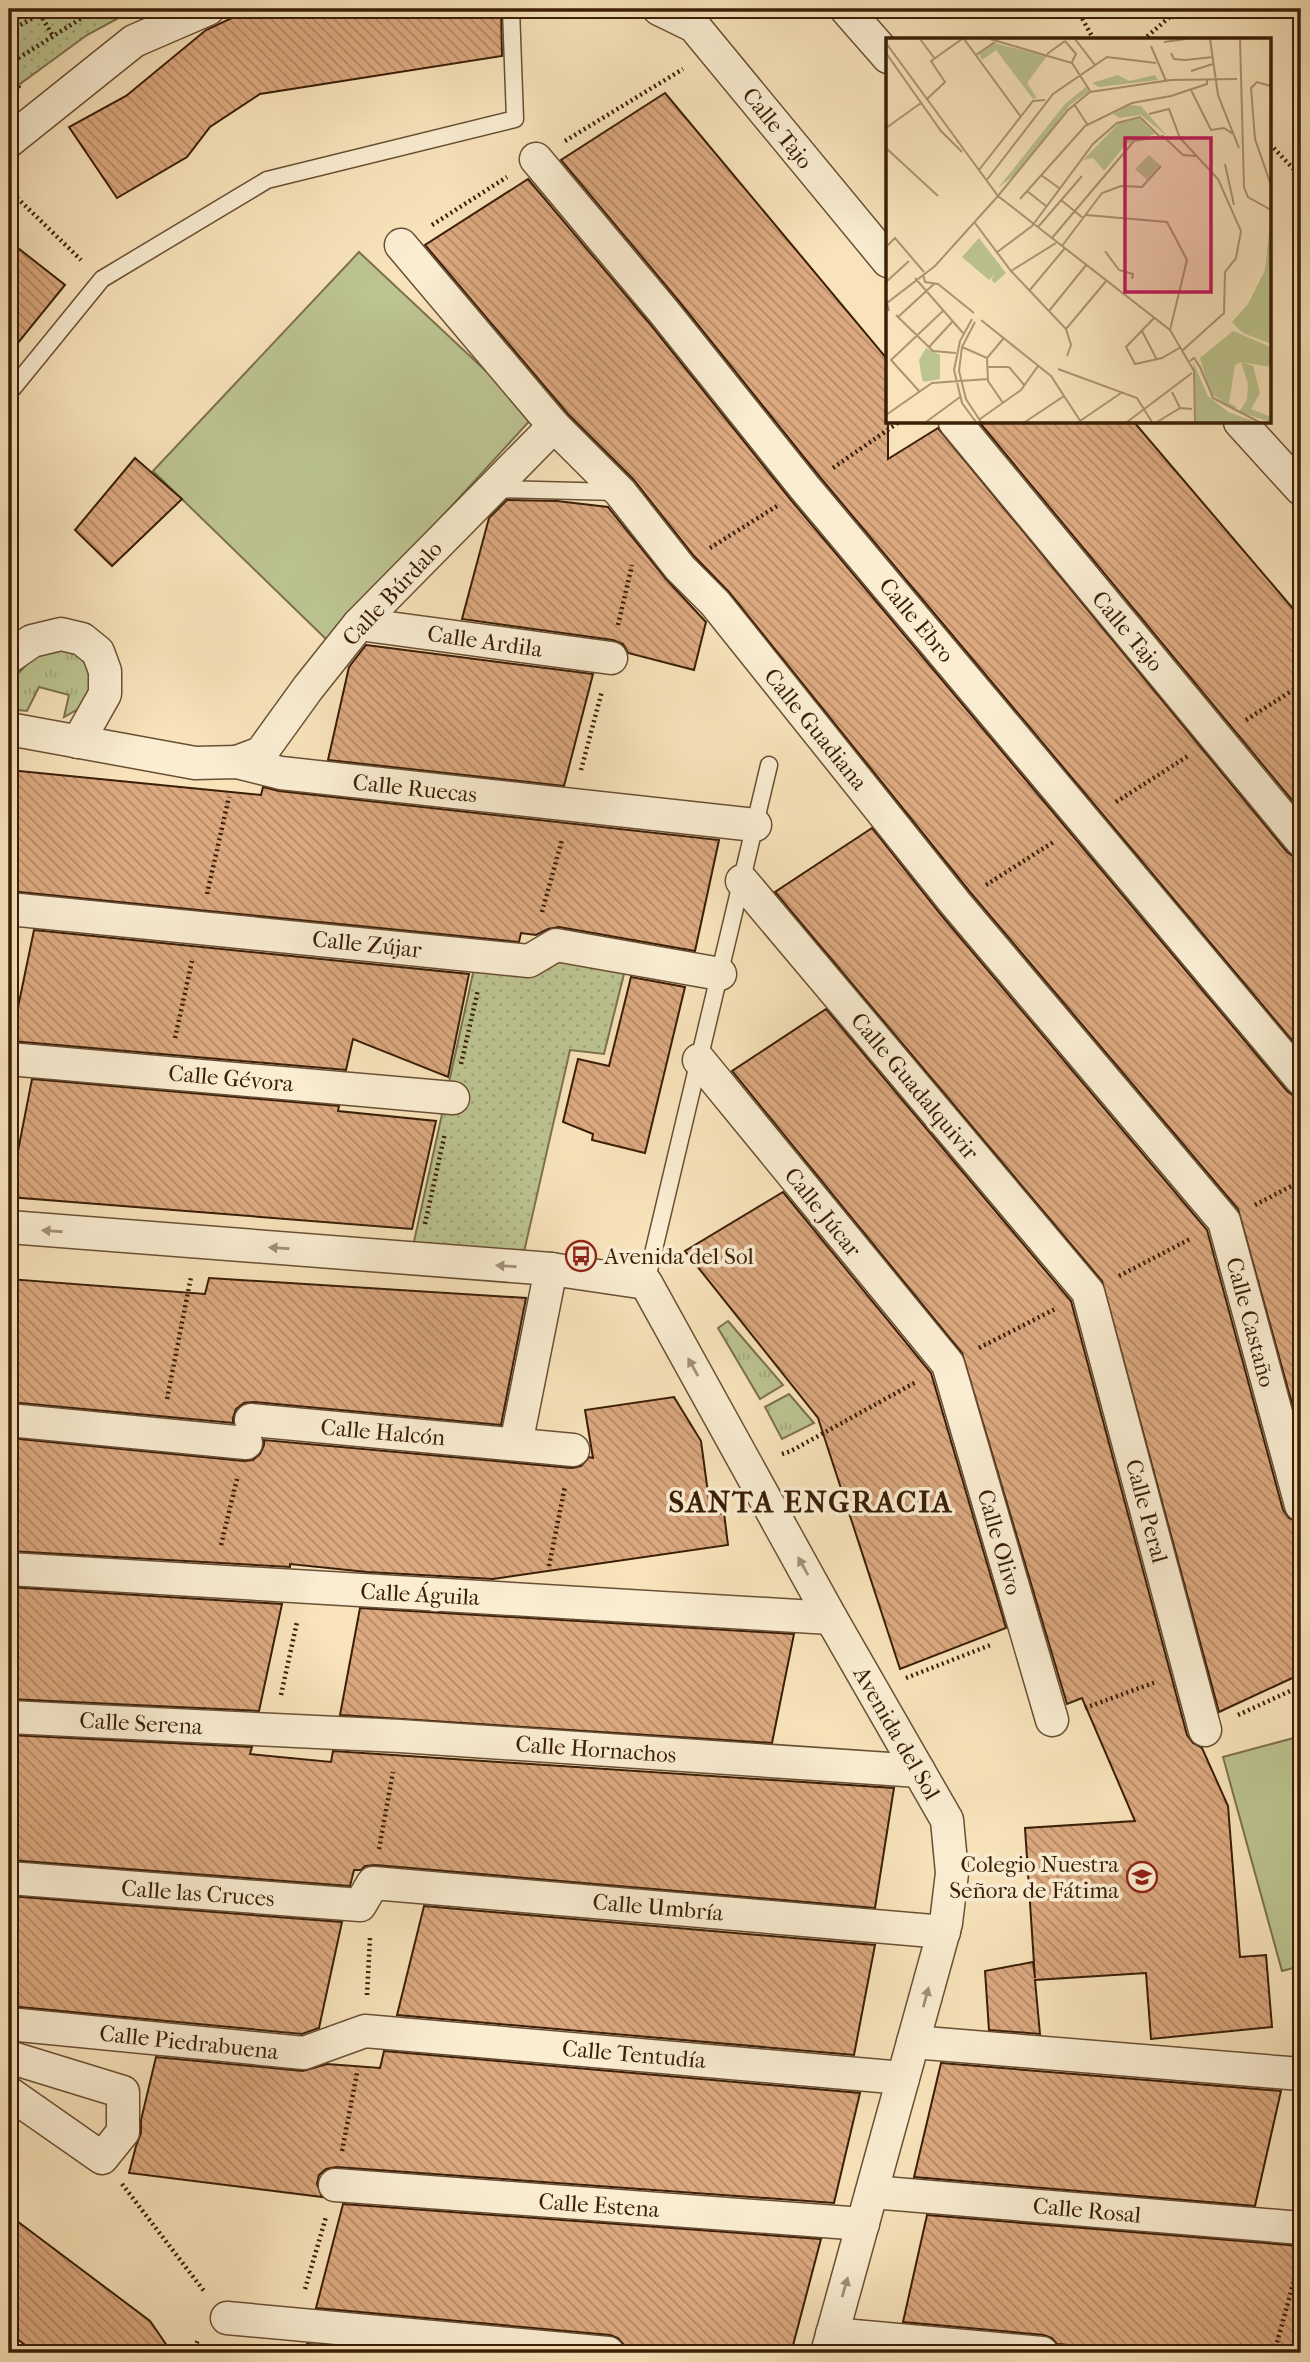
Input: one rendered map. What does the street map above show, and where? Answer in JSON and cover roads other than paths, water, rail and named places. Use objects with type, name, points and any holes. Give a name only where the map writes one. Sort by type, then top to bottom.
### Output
[{"type":"street","points":[[9,141],[134,41],[208,9]]},
{"type":"street","name":"Calle Tajo","points":[[659,9],[694,26],[886,259]]},
{"type":"street","points":[[846,9],[886,55]]},
{"type":"street","name":"Calle Ebro","points":[[536,159],[664,312],[805,488],[1301,1079]]},
{"type":"street","name":"Calle Guadiana","points":[[401,244],[554,425],[620,492],[680,568],[715,603],[956,904],[1224,1221]]},
{"type":"street","name":"Calle Tajo","points":[[956,424],[1301,840]]},
{"type":"street","points":[[1242,424],[1301,489]]},
{"type":"street","name":"Calle Búrdalo","points":[[237,762],[261,753],[307,688],[359,624],[554,425]]},
{"type":"street","name":"Calle Ardila","points":[[359,624],[611,658]]},
{"type":"street","points":[[9,657],[32,641],[61,634],[82,639],[98,652],[105,671],[105,694],[78,742]]},
{"type":"street","name":"Calle Ruecas","points":[[9,729],[195,763],[237,762],[281,773],[755,825]]},
{"type":"street","name":"Calle Guadalquivir","points":[[742,881],[1087,1292]]},
{"type":"street","name":"Calle Zújar","points":[[9,909],[529,961],[556,946],[720,974]]},
{"type":"street","name":"Calle Gévora","points":[[9,1059],[453,1098]]},
{"type":"street","name":"Calle Júcar","points":[[699,1060],[948,1364]]},
{"type":"street","name":"Calle Castaño","points":[[1224,1221],[1301,1505]]},
{"type":"street","points":[[9,1227],[551,1269],[646,1283]]},
{"type":"street","points":[[516,1444],[551,1269]]},
{"type":"street","name":"Avenida del Sol","points":[[646,1283],[831,1618],[947,1820],[952,1873],[943,1932],[829,2344]]},
{"type":"street","name":"Calle Peral","points":[[1087,1292],[1205,1730]]},
{"type":"street","name":"Calle Olivo","points":[[948,1364],[1052,1720]]},
{"type":"street","name":"Calle Halcón","points":[[9,1420],[159,1435],[249,1431],[516,1444],[573,1450]]},
{"type":"street","name":"Calle Águila","points":[[9,1569],[831,1618]]},
{"type":"street","name":"Calle Serena","points":[[9,1717],[274,1730]]},
{"type":"street","name":"Calle Hornachos","points":[[274,1730],[919,1771]]},
{"type":"street","name":"Calle las Cruces","points":[[9,1878],[360,1905],[373,1882]]},
{"type":"street","name":"Calle Umbría","points":[[373,1882],[943,1932]]},
{"type":"street","name":"Calle Piedrabuena","points":[[9,2024],[304,2053],[365,2031]]},
{"type":"street","name":"Calle Tentudía","points":[[365,2031],[903,2078]]},
{"type":"street","points":[[913,2042],[1301,2074]]},
{"type":"street","points":[[9,2057],[123,2092],[123,2132],[102,2158],[9,2092]]},
{"type":"street","name":"Calle Estena","points":[[335,2185],[863,2224]]},
{"type":"street","name":"Calle Rosal","points":[[872,2192],[1301,2228]]},
{"type":"street","points":[[215,2324],[608,2353]]},
{"type":"street","points":[[829,2344],[1042,2353]]},
{"type":"lane","points":[[9,393],[102,279],[267,180],[515,119],[511,9]]},
{"type":"lane","points":[[491,489],[620,492]]},
{"type":"lane","points":[[646,1283],[769,765]]},
{"type":"place","name":"Avenida del Sol","points":[[581,1256]]},
{"type":"place","name":"Colegio Nuestra Señora de Fátima","points":[[1142,1877]]},
{"type":"district","name":"SANTA ENGRACIA","points":[[811,1502]]}]
